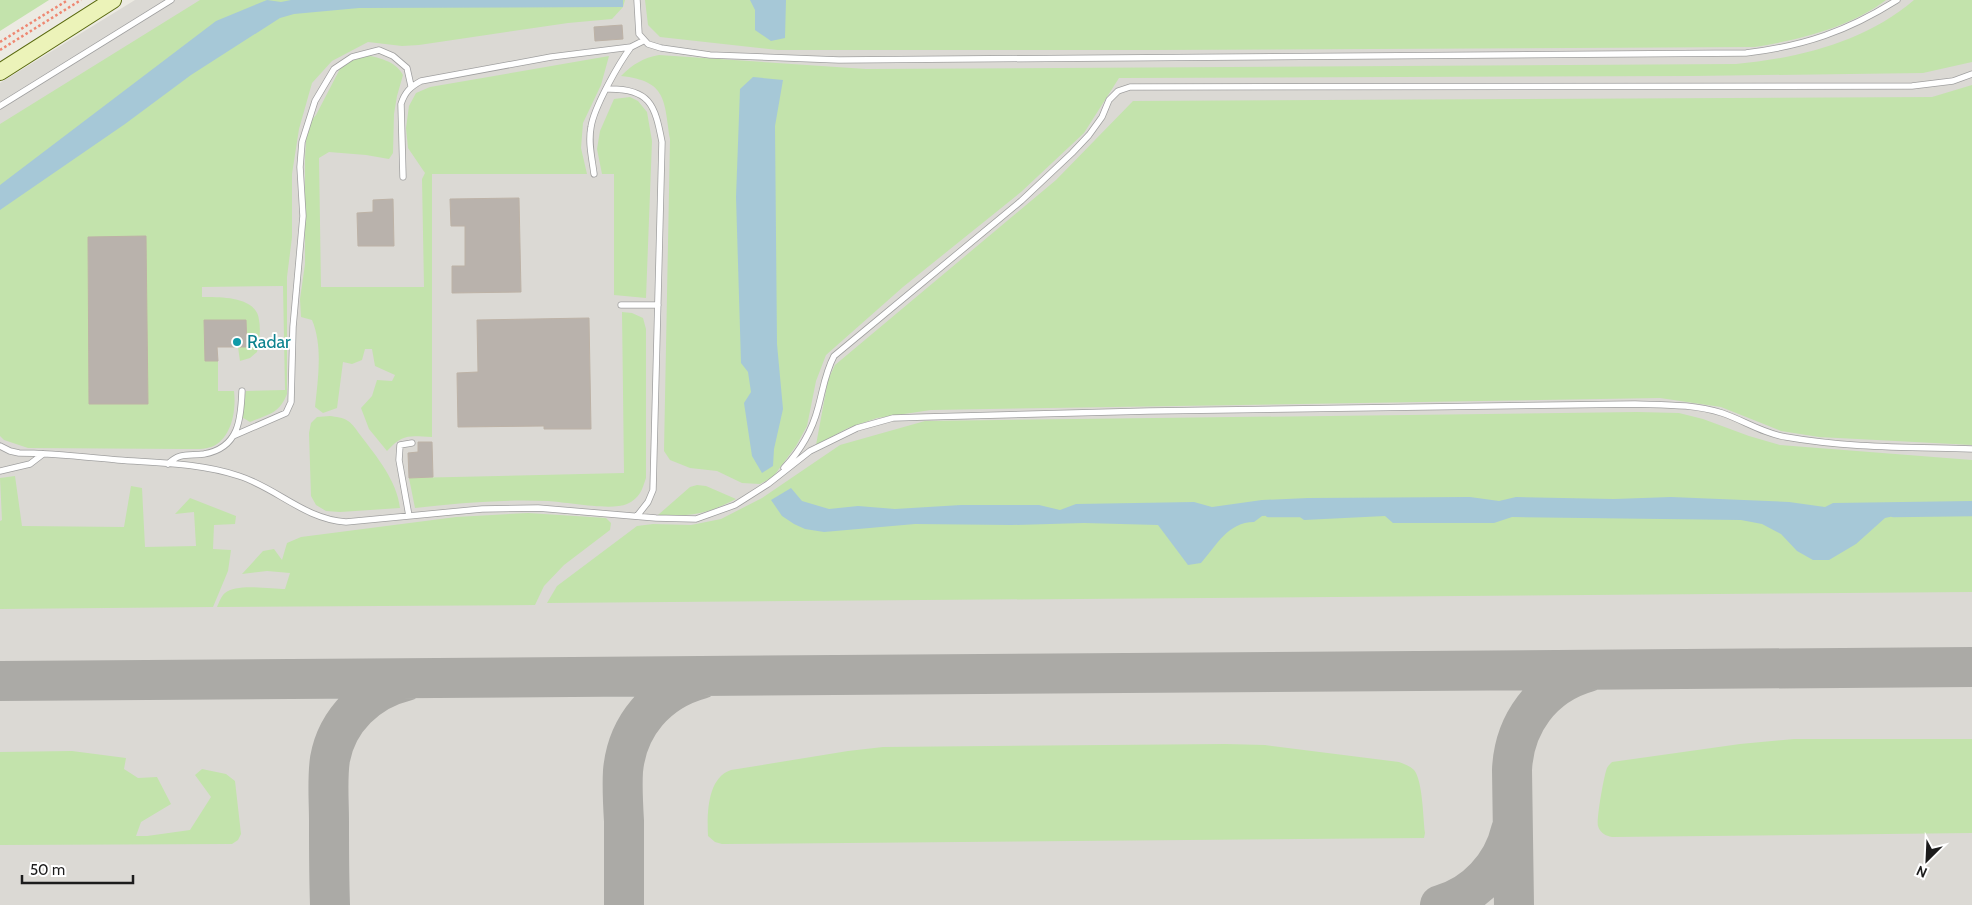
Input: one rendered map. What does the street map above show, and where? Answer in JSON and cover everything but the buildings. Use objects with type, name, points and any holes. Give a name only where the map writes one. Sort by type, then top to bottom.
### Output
[{"type":"street","points":[[0,72],[113,0]]},
{"type":"lane","points":[[0,106],[171,0]]},
{"type":"lane","points":[[637,0],[639,34],[643,41],[661,48],[710,55],[839,60],[1746,53],[1778,49],[1836,33],[1860,22],[1897,0]]},
{"type":"lane","points":[[403,177],[401,104],[404,94],[411,86],[421,80],[523,62],[631,47],[643,41]]},
{"type":"lane","points":[[594,174],[590,142],[591,126],[596,111],[622,59],[631,47]]},
{"type":"lane","points":[[233,436],[286,413],[291,402],[293,327],[303,216],[300,167],[302,142],[315,101],[334,69],[352,57],[379,50],[393,56],[407,68],[411,86]]},
{"type":"lane","points":[[768,484],[789,462],[807,437],[818,409],[828,367],[834,356],[1021,201],[1053,172],[1089,135],[1102,117],[1109,100],[1118,91],[1130,87],[1912,86],[1953,81],[1972,74]]},
{"type":"lane","points":[[607,89],[637,91],[649,102],[657,115],[662,142],[654,490],[648,502],[637,516]]},
{"type":"lane","points":[[621,305],[658,305]]},
{"type":"lane","points":[[168,464],[176,456],[205,454],[226,444],[240,424],[242,391]]},
{"type":"lane","points":[[0,446],[10,451],[194,466],[251,480],[314,515],[346,522],[482,509],[538,508],[696,519],[735,505],[768,484],[810,451],[857,428],[893,418],[1236,410],[1645,404],[1693,406],[1722,414],[1783,437],[1855,446],[1972,449]]},
{"type":"lane","points":[[409,516],[399,460],[400,445],[412,442]]},
{"type":"lane","points":[[0,470],[30,464],[43,454]]},
{"type":"path","points":[[0,42],[68,0]]},
{"type":"path","points":[[0,50],[81,0]]},
{"type":"shaded area","points":[[135,0],[1972,0],[1972,905],[0,905],[0,83]]},
{"type":"green space","points":[[0,0],[49,0],[0,31]]},
{"type":"green space","points":[[200,0],[625,0],[623,7],[612,19],[568,23],[419,45],[402,46],[368,42],[332,61],[312,83],[299,129],[292,174],[292,237],[287,277],[287,394],[277,410],[250,422],[240,416],[246,391],[285,390],[283,286],[202,287],[202,297],[227,298],[245,302],[252,306],[257,312],[260,324],[257,352],[250,358],[240,361],[238,347],[247,346],[246,320],[204,320],[205,361],[218,361],[218,391],[234,391],[234,405],[230,427],[217,444],[198,449],[28,448],[4,440],[0,436],[0,124]]},
{"type":"green space","points":[[645,0],[1886,0],[1857,18],[1841,25],[1789,41],[1755,47],[778,50],[660,37],[648,25]]},
{"type":"green space","points":[[1914,0],[1972,0],[1972,62],[1923,73],[1693,76],[1119,78],[1084,133],[1021,192],[903,287],[826,355],[816,381],[807,426],[796,446],[773,477],[760,484],[742,483],[717,471],[690,468],[670,460],[664,451],[670,139],[661,95],[647,82],[621,76],[634,65],[648,58],[659,55],[866,69],[1736,64],[1784,57],[1830,46],[1874,27],[1895,15]]},
{"type":"green space","points":[[362,54],[380,58],[391,63],[403,75],[394,114],[393,153],[389,159],[329,152],[319,158],[321,287],[424,287],[422,179],[425,173],[408,148],[406,128],[409,106],[416,93],[430,87],[609,56],[601,85],[583,123],[581,148],[587,174],[432,174],[432,437],[402,438],[387,451],[369,429],[361,408],[372,396],[377,380],[392,381],[395,375],[375,366],[372,349],[365,349],[362,360],[352,364],[343,362],[337,408],[323,413],[315,407],[319,363],[318,341],[312,320],[301,317],[300,299],[305,264],[305,158],[307,126],[316,115],[343,63]]},
{"type":"green space","points":[[1972,85],[1972,445],[1819,437],[1781,431],[1721,407],[1660,398],[931,410],[877,418],[848,428],[816,445],[828,380],[835,365],[1056,180],[1133,101],[1932,97]]},
{"type":"green space","points":[[630,97],[638,101],[647,112],[652,141],[646,298],[614,295],[614,174],[602,174],[597,149],[600,131],[614,99]]},
{"type":"green space","points":[[622,312],[632,313],[643,318],[646,329],[646,478],[642,490],[635,499],[627,504],[610,507],[548,501],[514,501],[415,508],[409,478],[624,473]]},
{"type":"green space","points":[[1679,413],[1703,419],[1780,445],[1972,460],[1972,592],[547,603],[557,586],[637,526],[653,524],[691,525],[721,519],[762,498],[840,445],[925,421]]},
{"type":"green space","points":[[330,416],[344,419],[355,428],[391,479],[400,508],[340,512],[326,511],[316,505],[311,496],[309,433],[311,423],[317,417]]},
{"type":"green space","points":[[15,476],[22,526],[124,527],[131,486],[142,488],[145,547],[196,546],[194,512],[175,514],[190,498],[236,516],[235,524],[214,525],[213,549],[231,550],[228,571],[213,607],[0,609],[0,521],[2,520],[0,478]]},
{"type":"green space","points":[[697,485],[706,486],[736,499],[698,513],[658,515],[690,487]]},
{"type":"green space","points":[[528,513],[606,518],[611,523],[610,530],[564,565],[544,586],[535,605],[217,607],[225,593],[237,588],[285,589],[290,573],[267,571],[242,574],[263,551],[274,549],[282,560],[287,543],[301,537],[456,517]]},
{"type":"green space","points":[[1794,739],[1972,739],[1972,833],[1612,837],[1600,831],[1598,815],[1602,788],[1607,768],[1612,762],[1740,744]]},
{"type":"green space","points":[[1265,745],[1399,762],[1407,765],[1417,775],[1421,791],[1424,838],[722,844],[715,842],[708,836],[710,798],[713,789],[723,774],[731,770],[883,747]]},
{"type":"green space","points":[[72,751],[126,758],[124,769],[138,778],[157,777],[171,804],[141,822],[136,836],[190,830],[211,797],[195,775],[202,769],[226,774],[235,781],[241,834],[238,840],[232,844],[0,845],[0,752]]},
{"type":"water","points":[[267,0],[281,2],[291,0],[623,0],[623,7],[359,8],[294,14],[280,18],[191,75],[125,124],[0,210],[0,185],[216,21]]},
{"type":"water","points":[[750,0],[786,0],[785,38],[771,41],[755,30],[755,10]]},
{"type":"water","points":[[753,77],[783,80],[775,126],[777,344],[783,409],[774,449],[773,466],[762,473],[752,456],[744,403],[751,392],[748,372],[741,363],[736,197],[740,89]]},
{"type":"water","points":[[791,488],[802,501],[829,509],[858,506],[895,509],[961,505],[1039,505],[1060,510],[1076,504],[1194,502],[1212,507],[1262,500],[1308,498],[1470,497],[1499,501],[1516,497],[1614,499],[1671,497],[1789,502],[1825,507],[1833,503],[1972,501],[1972,515],[1908,513],[1885,518],[1856,544],[1829,560],[1813,560],[1797,551],[1781,534],[1762,524],[1741,520],[1512,517],[1494,523],[1393,523],[1385,516],[1304,520],[1296,514],[1262,516],[1254,522],[1245,523],[1230,530],[1201,563],[1188,565],[1158,525],[1084,523],[1012,525],[915,524],[824,532],[805,529],[782,516],[771,500]]},
{"type":"waterway","points":[[1893,515],[1972,514]]},
{"type":"waterway","points":[[1268,515],[1303,515]]},
{"type":"taxiway","points":[[0,681],[1972,667]]},
{"type":"taxiway","points":[[1514,905],[1512,770],[1518,737],[1525,722],[1544,697],[1557,686],[1588,672]]},
{"type":"taxiway","points":[[624,905],[623,771],[631,739],[638,725],[658,702],[671,692],[701,679]]},
{"type":"taxiway","points":[[330,905],[328,782],[330,759],[334,745],[339,732],[347,720],[367,699],[392,685],[406,681]]},
{"type":"taxiway","points":[[1440,905],[1453,901],[1465,894],[1486,877],[1501,855],[1511,830]]},
{"type":"place","name":"Radar","points":[[237,342]]}]
